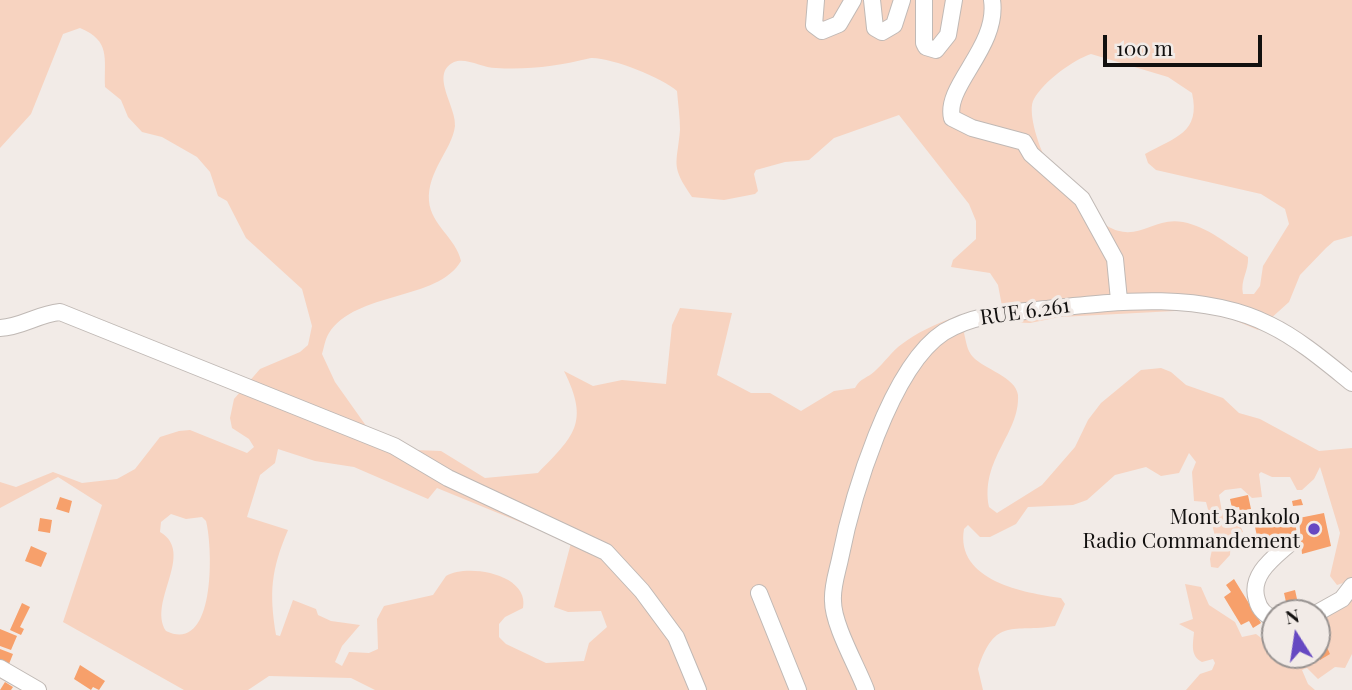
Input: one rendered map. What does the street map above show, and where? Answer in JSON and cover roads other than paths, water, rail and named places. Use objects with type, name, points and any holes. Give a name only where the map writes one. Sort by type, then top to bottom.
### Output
[{"type":"street","points":[[816,0],[814,25],[822,31],[839,23],[853,0]]},
{"type":"street","points":[[872,0],[875,28],[882,32],[894,25],[902,0]]},
{"type":"street","points":[[923,0],[924,43],[936,50],[948,36],[954,0]]},
{"type":"street","points":[[992,0],[990,31],[955,95],[951,111],[953,118],[972,128],[1024,142],[1031,154],[1082,199],[1115,259],[1119,300]]},
{"type":"street","name":"RUE 6.261","points":[[866,690],[836,615],[833,594],[853,498],[908,372],[923,351],[941,334],[981,316],[1119,300],[1224,309],[1270,325],[1352,383]]},
{"type":"street","points":[[0,328],[18,326],[46,313],[60,312],[394,446],[448,478],[606,552],[642,591],[676,637],[698,690]]},
{"type":"street","points":[[1261,609],[1254,593],[1257,578],[1288,545]]},
{"type":"street","points":[[1331,605],[1342,599],[1352,586]]},
{"type":"street","points":[[759,593],[798,690]]},
{"type":"street","points":[[0,668],[38,690]]},
{"type":"place","name":"Mont Bankolo Radio Commandement","points":[[1314,529]]}]
